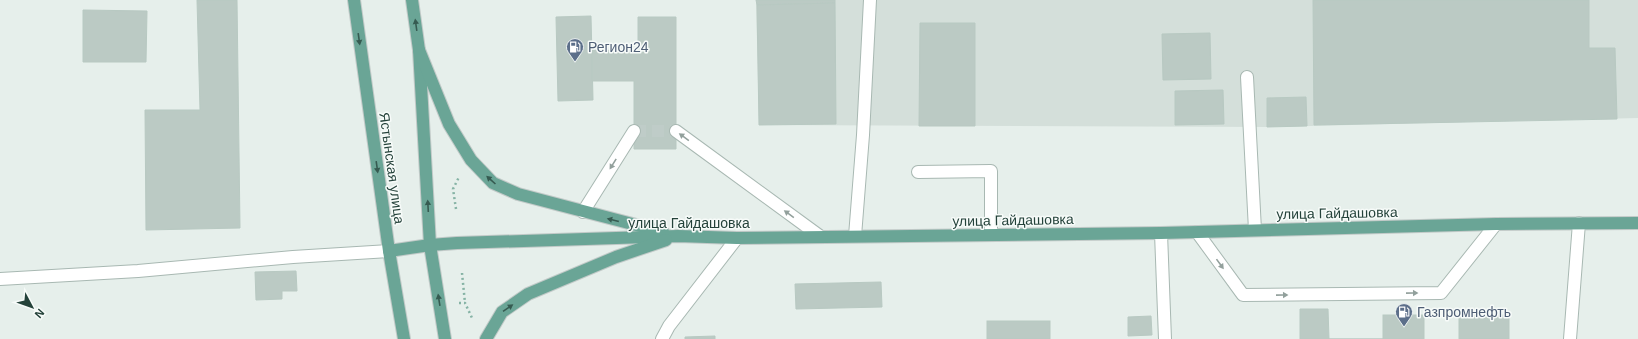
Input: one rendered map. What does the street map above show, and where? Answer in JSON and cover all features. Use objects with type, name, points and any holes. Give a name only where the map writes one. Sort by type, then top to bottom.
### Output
[{"type":"main road","name":"Ястынская улица","points":[[354,0],[389,251],[404,339]]},
{"type":"main road","name":"Ястынская улица","points":[[412,0],[419,50],[430,245],[445,339]]},
{"type":"main road","points":[[419,50],[449,124],[472,160],[493,183],[518,194],[678,236]]},
{"type":"main road","name":"улица Гайдашовка","points":[[389,251],[430,245],[678,236],[737,238],[1161,233],[1496,224],[1638,223]]},
{"type":"main road","points":[[486,339],[502,312],[528,294],[616,256],[678,236]]},
{"type":"lane","points":[[856,236],[870,0]]},
{"type":"lane","points":[[1247,77],[1255,230]]},
{"type":"lane","points":[[583,212],[634,131]]},
{"type":"lane","points":[[676,131],[821,237]]},
{"type":"lane","points":[[918,172],[992,171],[991,235]]},
{"type":"lane","points":[[1570,339],[1579,223]]},
{"type":"lane","points":[[1197,232],[1243,295],[1441,293],[1496,224]]},
{"type":"lane","points":[[1161,233],[1165,339]]},
{"type":"lane","points":[[662,339],[668,326],[737,238]]},
{"type":"lane","points":[[0,279],[389,251]]},
{"type":"path","points":[[456,209],[453,189],[462,171]]},
{"type":"path","points":[[462,273],[465,302],[473,320]]},
{"type":"path","points":[[458,303],[465,302]]},
{"type":"shaded area","points":[[756,0],[1638,0],[1638,118],[1267,127],[759,125]]},
{"type":"building","points":[[197,0],[237,0],[240,228],[146,230],[145,110],[200,110]]},
{"type":"building","points":[[756,0],[835,0],[835,3],[757,5]]},
{"type":"building","points":[[1313,0],[1589,0],[1589,48],[1615,48],[1617,119],[1314,125]]},
{"type":"building","points":[[835,3],[836,124],[759,125],[757,5]]},
{"type":"building","points":[[83,10],[147,11],[146,62],[83,62]]},
{"type":"building","points":[[591,16],[593,100],[558,101],[556,17]]},
{"type":"building","points":[[638,17],[676,17],[676,149],[634,149],[634,81],[592,81],[592,50],[638,51]]},
{"type":"building","points":[[920,23],[975,23],[975,126],[919,126]]},
{"type":"building","points":[[1210,33],[1211,79],[1163,80],[1162,34]]},
{"type":"building","points":[[1223,90],[1224,124],[1175,125],[1175,91]]},
{"type":"building","points":[[1306,97],[1307,126],[1267,127],[1267,98]]},
{"type":"building","points":[[296,271],[297,291],[282,291],[282,299],[256,300],[255,272]]},
{"type":"building","points":[[881,282],[882,307],[796,309],[795,284]]},
{"type":"building","points":[[1300,309],[1328,309],[1329,339],[1300,339]]},
{"type":"building","name":"Газпромнефть","points":[[1383,315],[1424,315],[1424,339],[1383,339]]},
{"type":"building","points":[[1459,315],[1509,315],[1509,339],[1459,339]]},
{"type":"building","points":[[1151,316],[1152,335],[1128,336],[1128,317]]},
{"type":"building","points":[[987,321],[1050,321],[1050,339],[987,339]]},
{"type":"building","points":[[715,336],[715,339],[685,339],[685,337]]},
{"type":"tunnel","points":[[634,131],[676,131]]},
{"type":"place","name":"Регион24","points":[[575,62]]},
{"type":"place","name":"Газпромнефть","points":[[1404,327]]}]
